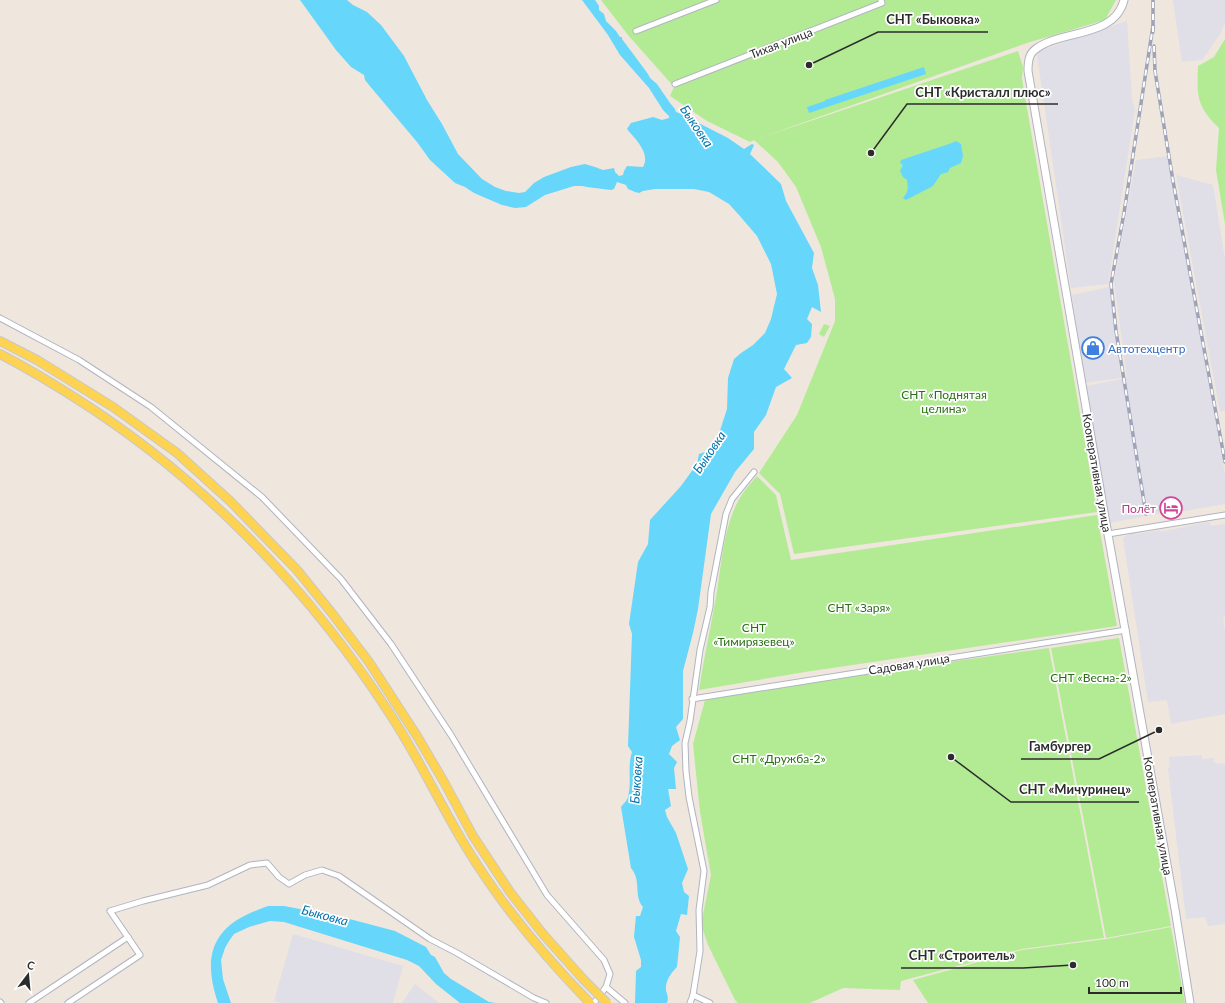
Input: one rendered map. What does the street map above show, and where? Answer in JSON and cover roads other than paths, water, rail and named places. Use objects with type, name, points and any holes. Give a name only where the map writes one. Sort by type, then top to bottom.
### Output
[{"type":"main road","name":"Кооперативная улица","points":[[1124,0],[1118,14],[1110,21],[1101,26],[1055,39],[1036,48],[1030,56],[1028,64],[1108,534],[1174,901],[1190,1003]]},
{"type":"main road","points":[[0,341],[37,360],[113,407],[177,453],[230,501],[297,570],[370,662],[440,775],[473,836],[510,892],[543,934],[583,979],[607,1003]]},
{"type":"main road","points":[[0,354],[30,369],[106,417],[167,463],[221,510],[286,577],[361,670],[396,723],[463,842],[500,898],[531,938],[590,1003]]},
{"type":"street","points":[[636,31],[716,0]]},
{"type":"street","name":"Тихая улица","points":[[676,84],[882,4],[881,0]]},
{"type":"street","points":[[0,318],[79,360],[151,407],[262,497],[341,579],[391,644],[447,729],[548,895],[604,960],[610,974],[606,987],[594,1003]]},
{"type":"street","points":[[690,1003],[693,995],[700,951],[699,910],[704,871],[689,797],[685,743],[690,721],[700,650],[710,607],[711,592],[726,514],[732,499],[754,472]]},
{"type":"street","points":[[1108,534],[1225,515]]},
{"type":"street","name":"Садовая улица","points":[[692,699],[1126,630]]},
{"type":"street","points":[[68,1003],[140,955],[110,911],[143,901],[208,885],[250,865],[267,862],[279,877],[289,884],[305,875],[322,870],[339,876],[430,939],[534,998],[546,1003]]},
{"type":"street","points":[[29,1003],[128,937]]},
{"type":"street","points":[[606,987],[625,1003]]},
{"type":"street","points":[[693,995],[710,1003]]},
{"type":"water","name":"Быковка","points":[[300,0],[347,0],[353,5],[367,12],[381,25],[404,56],[458,154],[482,179],[495,187],[506,191],[519,193],[525,192],[534,183],[544,177],[571,167],[585,164],[603,170],[614,168],[615,172],[619,176],[623,175],[627,166],[643,167],[645,162],[644,151],[627,129],[631,123],[653,117],[662,120],[669,118],[649,88],[620,55],[608,35],[582,0],[595,0],[599,6],[599,10],[604,14],[606,21],[620,37],[622,37],[650,78],[657,84],[676,112],[728,138],[744,149],[752,144],[754,145],[750,154],[781,184],[786,201],[814,253],[812,268],[818,285],[821,312],[812,307],[807,319],[812,324],[811,337],[807,343],[796,345],[784,369],[792,378],[776,387],[766,415],[754,432],[754,449],[735,472],[711,514],[698,609],[683,671],[683,719],[676,727],[680,740],[672,746],[669,754],[677,762],[674,768],[676,789],[668,789],[671,806],[665,810],[667,817],[676,833],[688,869],[682,883],[684,892],[689,896],[687,915],[681,914],[676,931],[680,937],[677,967],[666,983],[668,998],[667,1003],[635,1003],[636,971],[641,967],[641,960],[634,937],[636,916],[640,916],[643,907],[638,898],[636,878],[631,868],[621,807],[628,797],[632,752],[628,746],[632,634],[629,624],[638,562],[648,544],[650,520],[681,486],[697,464],[699,454],[714,449],[727,409],[728,378],[734,359],[753,345],[765,333],[771,319],[777,294],[771,264],[757,236],[739,215],[729,204],[709,192],[694,189],[655,189],[639,193],[628,189],[626,185],[617,182],[614,189],[611,190],[574,186],[545,195],[526,207],[515,208],[502,205],[455,183],[430,160],[417,142],[365,80],[364,75],[351,67],[336,50]]},
{"type":"water","points":[[924,67],[926,74],[809,113],[807,107]]},
{"type":"water","points":[[956,141],[961,144],[963,156],[961,163],[950,168],[948,172],[941,174],[933,186],[906,200],[903,198],[908,187],[907,180],[903,177],[900,171],[903,165],[900,163],[901,160]]},
{"type":"water","name":"Быковка","points":[[268,906],[284,906],[342,917],[395,931],[426,947],[431,955],[435,957],[444,973],[451,979],[489,1002],[496,1003],[460,1003],[436,984],[419,966],[407,960],[284,922],[270,921],[249,927],[234,934],[229,941],[221,960],[223,979],[231,1003],[218,1003],[212,980],[211,959],[218,939],[234,922],[246,915]]},
{"type":"railway","points":[[1153,0],[1153,32]]},
{"type":"railway","points":[[1146,514],[1116,331],[1111,284],[1124,213],[1153,26]]},
{"type":"railway","points":[[1154,46],[1155,71],[1173,181],[1225,462]]},
{"type":"place","name":"СНТ «Быковка»","points":[[809,65]]},
{"type":"place","name":"СНТ «Кристалл плюс»","points":[[871,153]]},
{"type":"place","name":"Автотехцентр","points":[[1093,348]]},
{"type":"place","name":"Полёт","points":[[1171,508]]},
{"type":"place","name":"Гамбургер","points":[[1159,730]]},
{"type":"place","name":"СНТ «Мичуринец»","points":[[951,757]]},
{"type":"place","name":"СНТ «Строитель»","points":[[1073,965]]},
{"type":"park label","name":"СНТ «Поднятая целина»","points":[[944,401]]},
{"type":"park label","name":"СНТ «Заря»","points":[[859,607]]},
{"type":"park label","name":"СНТ «Тимирязевец»","points":[[754,634]]},
{"type":"park label","name":"СНТ «Весна-2»","points":[[1091,677]]},
{"type":"park label","name":"СНТ «Дружба-2»","points":[[779,758]]}]
